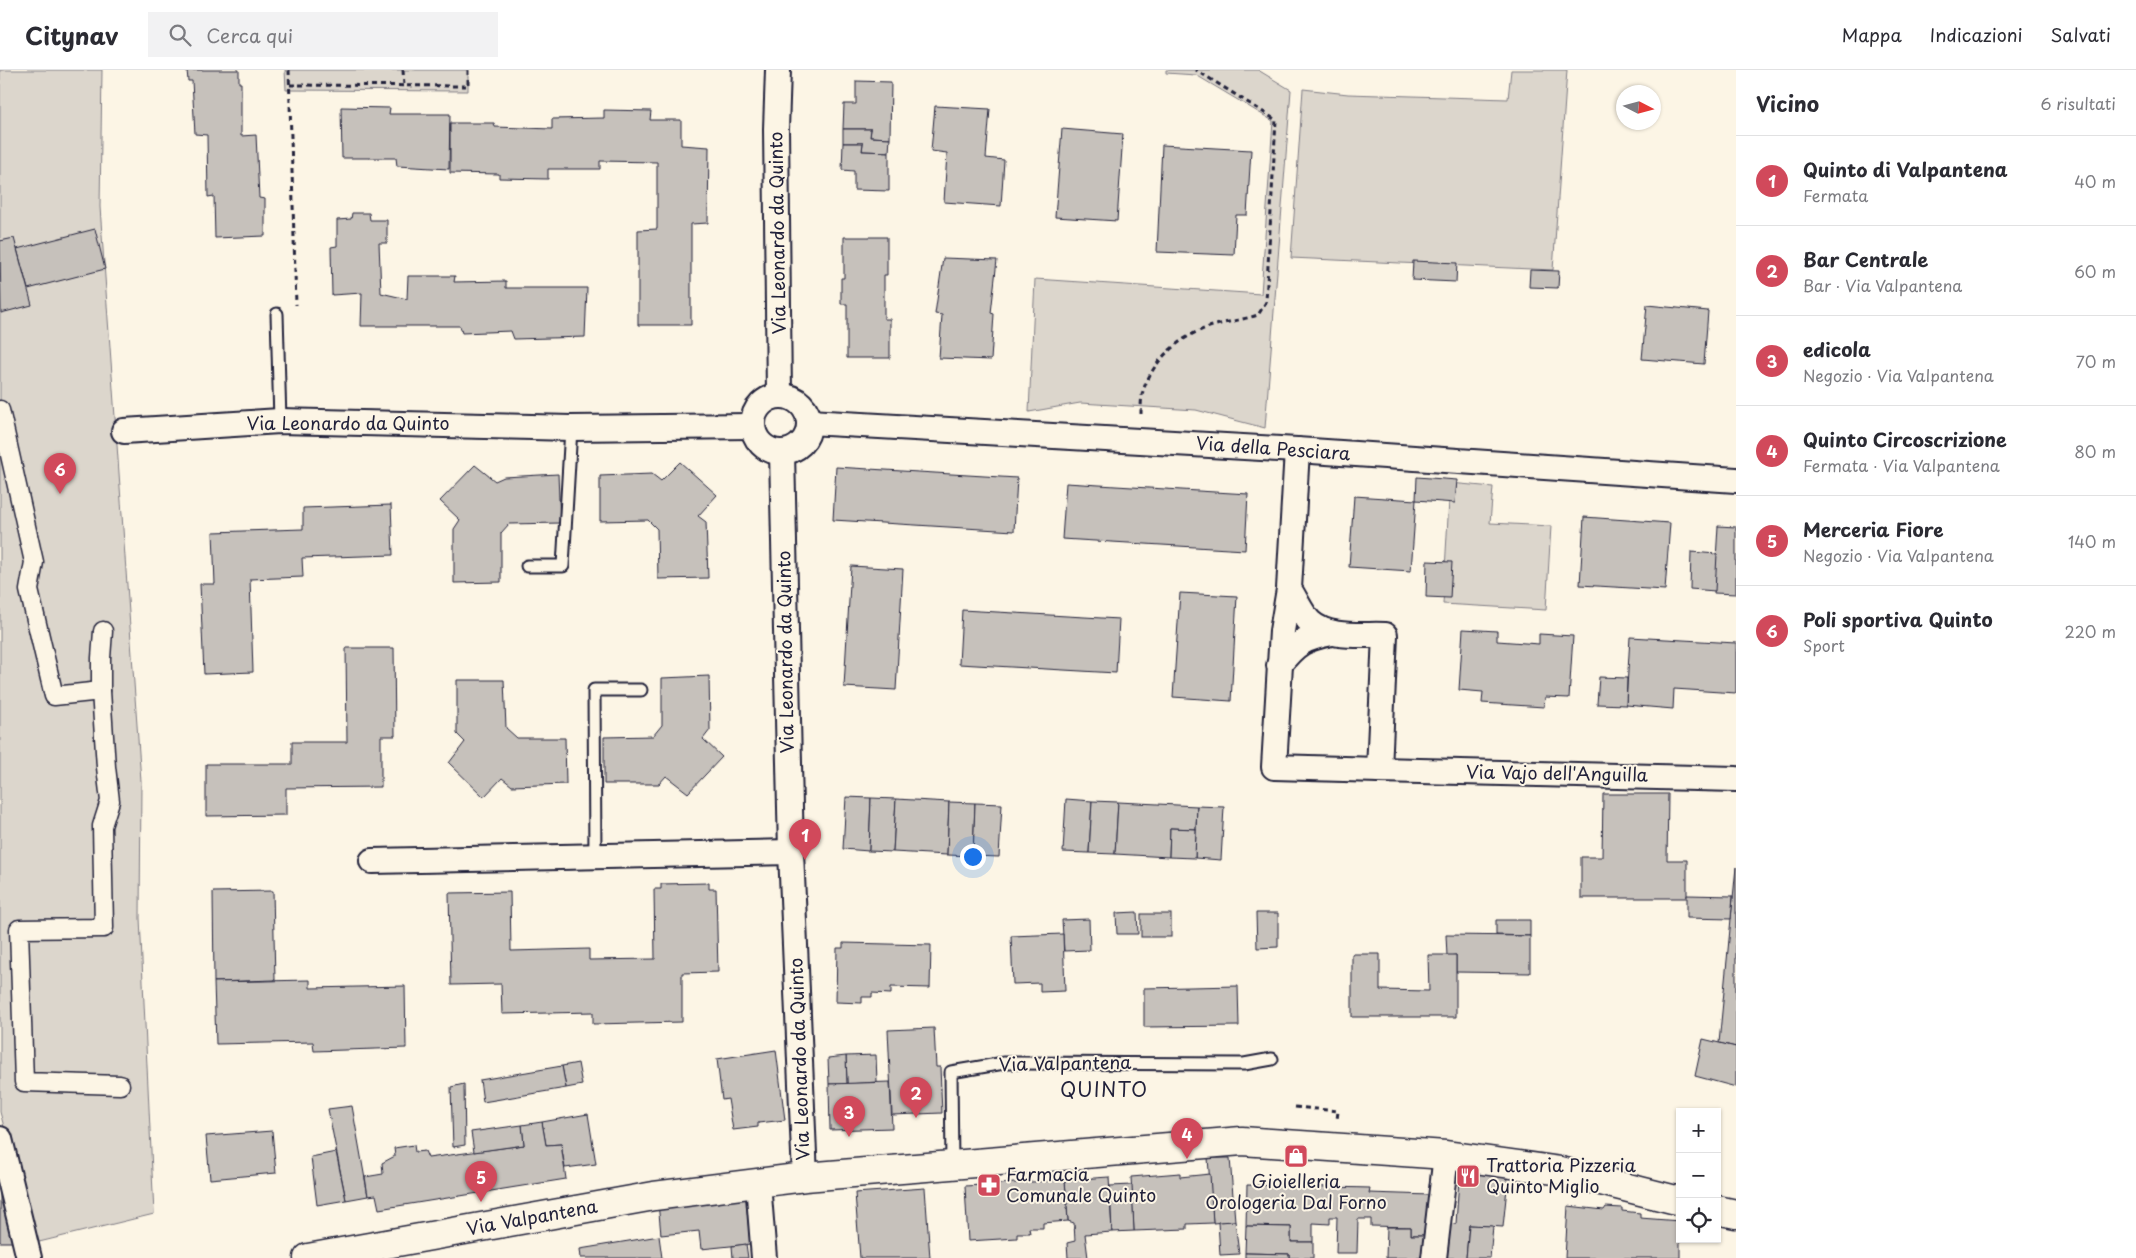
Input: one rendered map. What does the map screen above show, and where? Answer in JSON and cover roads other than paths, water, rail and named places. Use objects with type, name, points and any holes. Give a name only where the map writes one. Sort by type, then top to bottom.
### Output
[{"type":"street","name":"Via Leonardo da Quinto","points":[[778,70],[776,129],[780,395]]},
{"type":"street","points":[[780,395],[788,396],[803,406],[809,422],[805,439],[791,450],[782,452],[774,451],[759,442],[752,426],[757,408],[770,397],[780,395]]},
{"type":"street","points":[[0,410],[34,562],[29,590],[54,696],[101,691]]},
{"type":"street","name":"Via Leonardo da Quinto","points":[[124,431],[280,422],[571,428],[752,426]]},
{"type":"street","name":"Via della Pesciara","points":[[809,422],[1297,450],[1736,480]]},
{"type":"street","name":"Via Vajo dell'Anguilla","points":[[1297,450],[1289,589],[1282,631],[1274,767],[1736,779]]},
{"type":"street","name":"Via Leonardo da Quinto","points":[[782,452],[791,852],[805,1177]]},
{"type":"street","points":[[1289,589],[1309,621],[1319,629],[1332,633]]},
{"type":"street","points":[[103,631],[101,691],[110,801],[102,826],[104,928],[19,929],[24,1082],[120,1085]]},
{"type":"street","points":[[1280,665],[1298,644],[1310,637],[1332,633],[1385,636],[1379,770]]},
{"type":"street","points":[[372,861],[791,852]]},
{"type":"street","points":[[0,1139],[29,1258]]},
{"type":"street","name":"Via Valpantena","points":[[308,1258],[654,1196],[805,1177],[1242,1141],[1446,1154],[1561,1171],[1676,1200]]},
{"type":"street","points":[[1434,1258],[1446,1154]]},
{"type":"street","points":[[758,1183],[764,1258]]},
{"type":"street","points":[[1721,1211],[1736,1214]]},
{"type":"lane","points":[[277,314],[280,422]]},
{"type":"lane","points":[[527,566],[563,566],[571,428]]},
{"type":"lane","points":[[595,856],[594,690],[641,690]]},
{"type":"lane","name":"Via Valpantena","points":[[952,1165],[951,1072],[1004,1063],[1244,1064],[1272,1059]]},
{"type":"place","name":"Poli sportiva Quinto","points":[[60,494]]},
{"type":"place","name":"Quinto di Valpantena","points":[[805,860]]},
{"type":"place","name":"Bar Centrale","points":[[916,1118]]},
{"type":"place","name":"edicola","points":[[849,1137]]},
{"type":"place","name":"Gioielleria Orologeria Dal Forno","points":[[1296,1156]]},
{"type":"place","name":"Quinto Circoscrizione","points":[[1187,1159]]},
{"type":"place","name":"Trattoria Pizzeria Quinto Miglio","points":[[1468,1176]]},
{"type":"place","name":"Farmacia Comunale Quinto","points":[[989,1185]]},
{"type":"place","name":"Merceria Fiore","points":[[481,1202]]},
{"type":"district","name":"QUINTO","points":[[1104,1090]]}]
